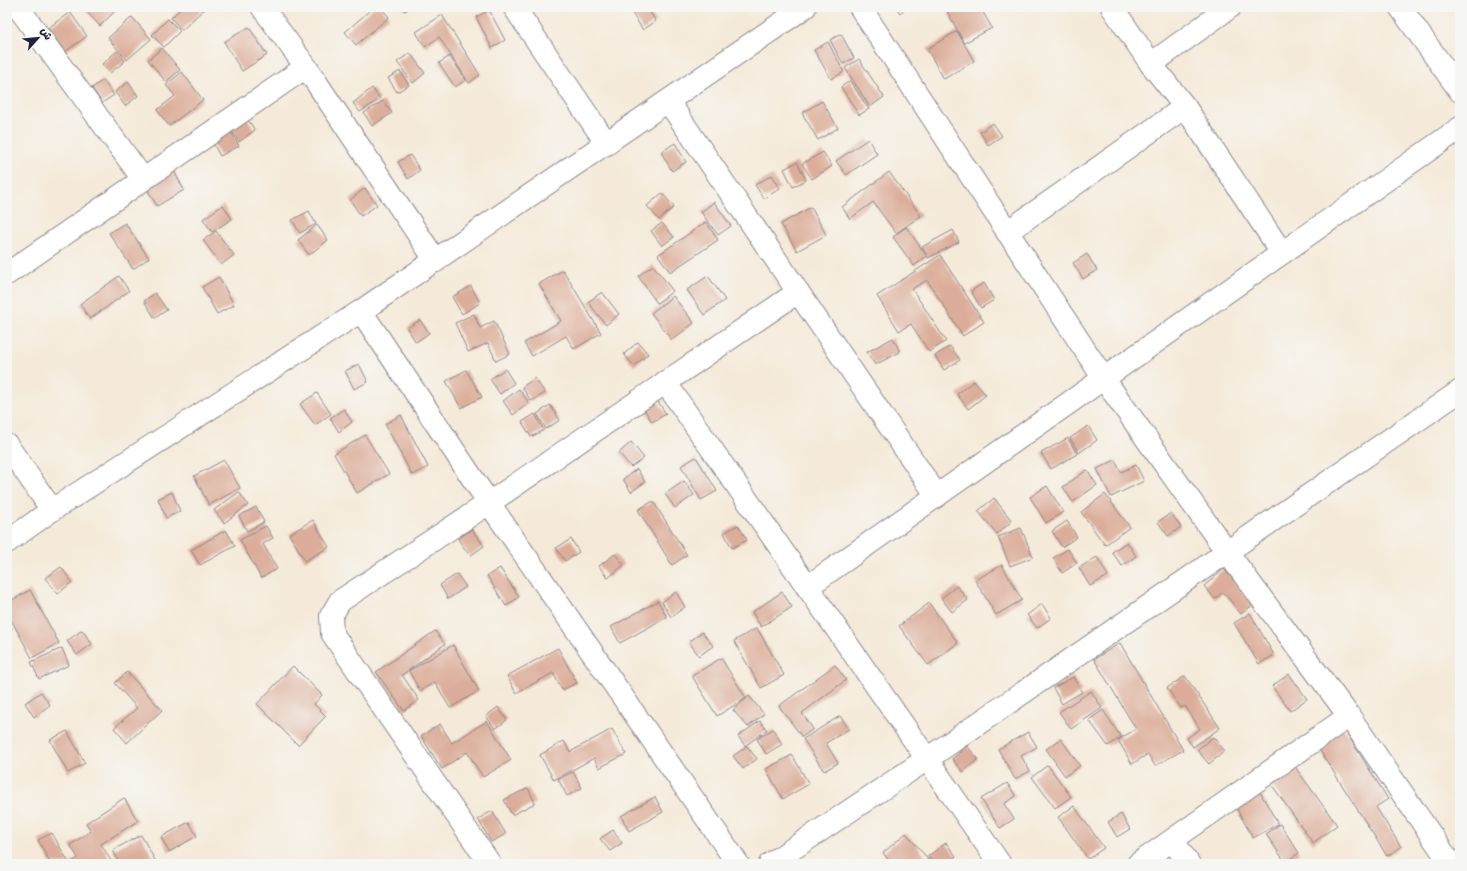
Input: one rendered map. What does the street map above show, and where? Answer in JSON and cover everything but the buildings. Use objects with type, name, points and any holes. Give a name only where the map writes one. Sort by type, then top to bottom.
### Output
[{"type":"street","points":[[262,7],[306,67],[436,261]]},
{"type":"street","points":[[514,7],[607,144]]},
{"type":"street","points":[[7,542],[52,510],[361,312],[805,7]]},
{"type":"street","points":[[860,7],[1104,379],[1227,552],[1348,716],[1450,864]]},
{"type":"street","points":[[1112,7],[1151,64],[1185,107],[1282,253]]},
{"type":"street","points":[[1151,64],[1230,7]]},
{"type":"street","points":[[1400,7],[1460,91]]},
{"type":"street","points":[[21,8],[143,179]]},
{"type":"street","points":[[7,274],[306,67]]},
{"type":"street","points":[[668,101],[938,496]]},
{"type":"street","points":[[1007,232],[1185,107]]},
{"type":"street","points":[[807,588],[1460,128]]},
{"type":"street","points":[[490,864],[332,633],[331,616],[340,601],[489,503],[798,292]]},
{"type":"street","points":[[361,312],[489,503],[738,864]]},
{"type":"street","points":[[665,382],[1000,864]]},
{"type":"street","points":[[770,864],[927,759],[1460,391]]},
{"type":"street","points":[[7,445],[52,510]]},
{"type":"street","points":[[1138,864],[1173,841],[1348,716]]},
{"type":"street","points":[[1173,841],[1189,864]]}]
